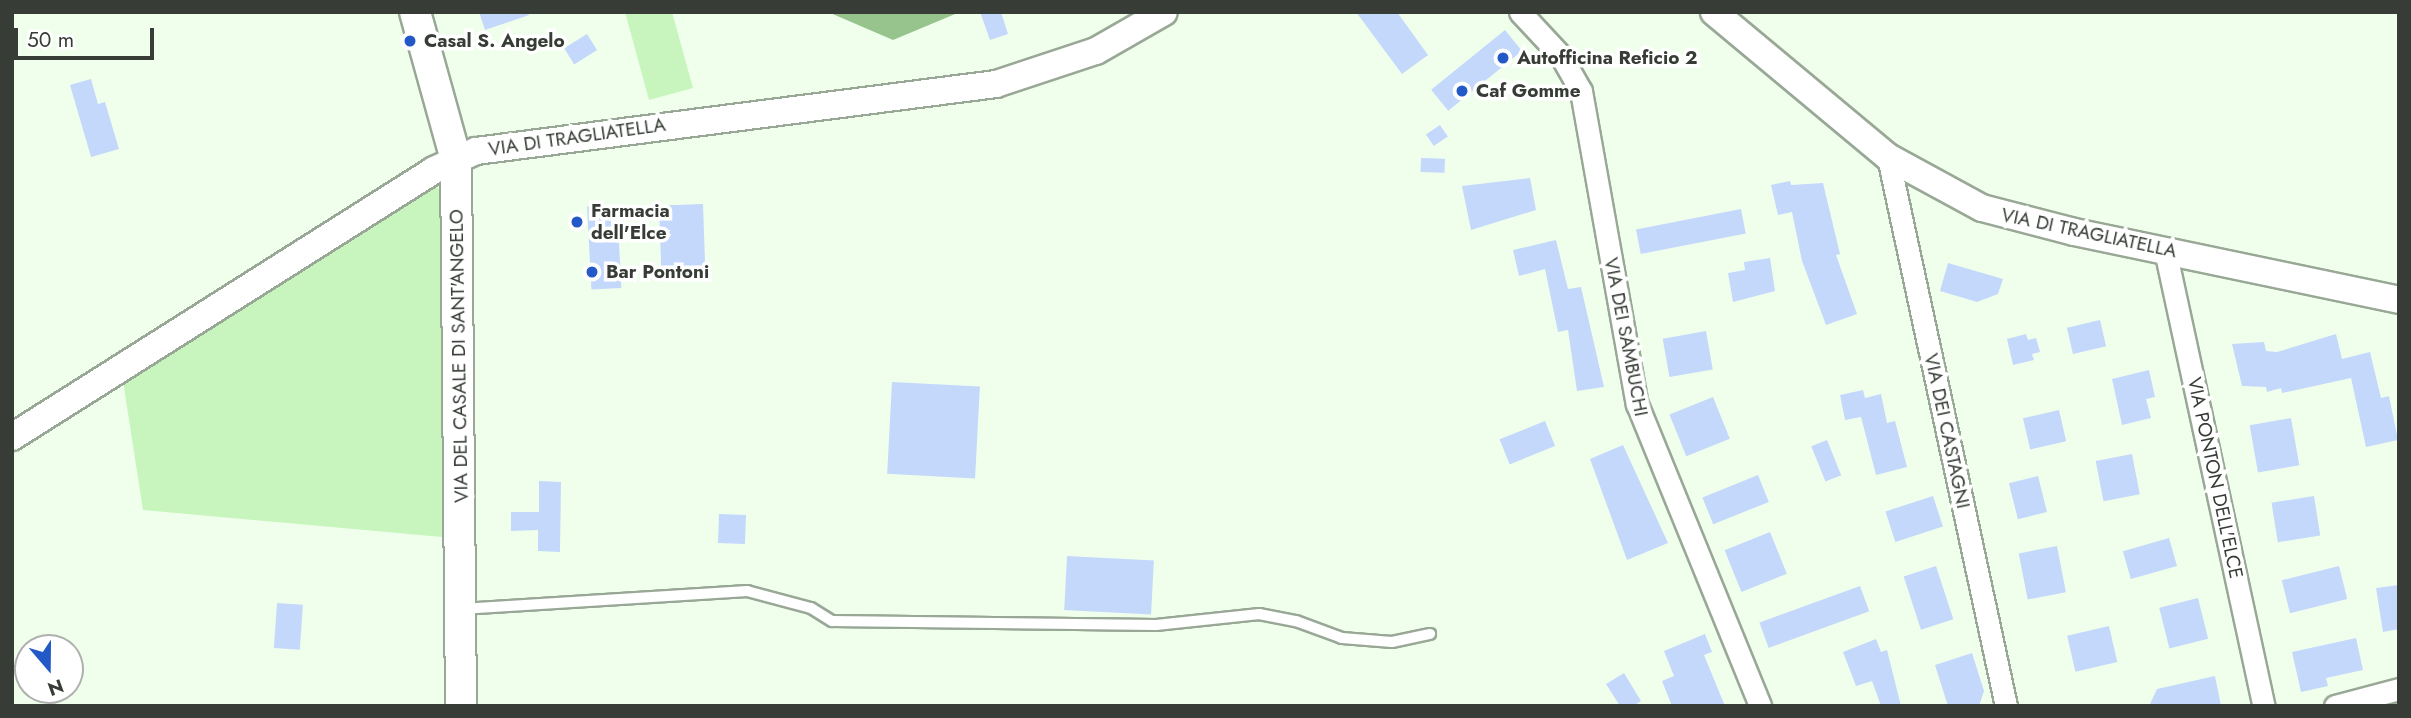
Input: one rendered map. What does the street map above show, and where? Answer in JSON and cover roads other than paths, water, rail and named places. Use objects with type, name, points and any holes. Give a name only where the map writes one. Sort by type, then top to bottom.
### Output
[{"type":"main road","name":"VIA DEL CASALE DI SANT'ANGELO","points":[[415,12],[456,160],[461,706]]},
{"type":"street","name":"VIA DEI SAMBUCHI","points":[[1520,12],[1561,56],[1581,91],[1637,404],[1760,706]]},
{"type":"street","name":"VIA DI TRAGLIATELLA","points":[[1714,12],[1888,157],[1982,208],[2399,300]]},
{"type":"street","name":"VIA DI TRAGLIATELLA","points":[[12,437],[456,160],[476,151],[643,127],[996,84],[1096,51],[1153,19]]},
{"type":"street","name":"VIA DEI CASTAGNI","points":[[1888,157],[2006,706]]},
{"type":"street","name":"VIA PONTON DELL'ELCE","points":[[2165,250],[2264,706]]},
{"type":"street","points":[[2334,706],[2399,688]]},
{"type":"lane","points":[[461,609],[747,591],[811,608],[832,621],[1156,625],[1259,614],[1296,621],[1342,638],[1392,642],[1430,634]]},
{"type":"place","name":"Casal S. Angelo","points":[[410,41]]},
{"type":"place","name":"Autofficina Reficio 2","points":[[1503,58]]},
{"type":"place","name":"Caf Gomme","points":[[1462,91]]},
{"type":"place","name":"Farmacia dell'Elce","points":[[577,222]]},
{"type":"place","name":"Bar Pontoni","points":[[592,272]]}]
